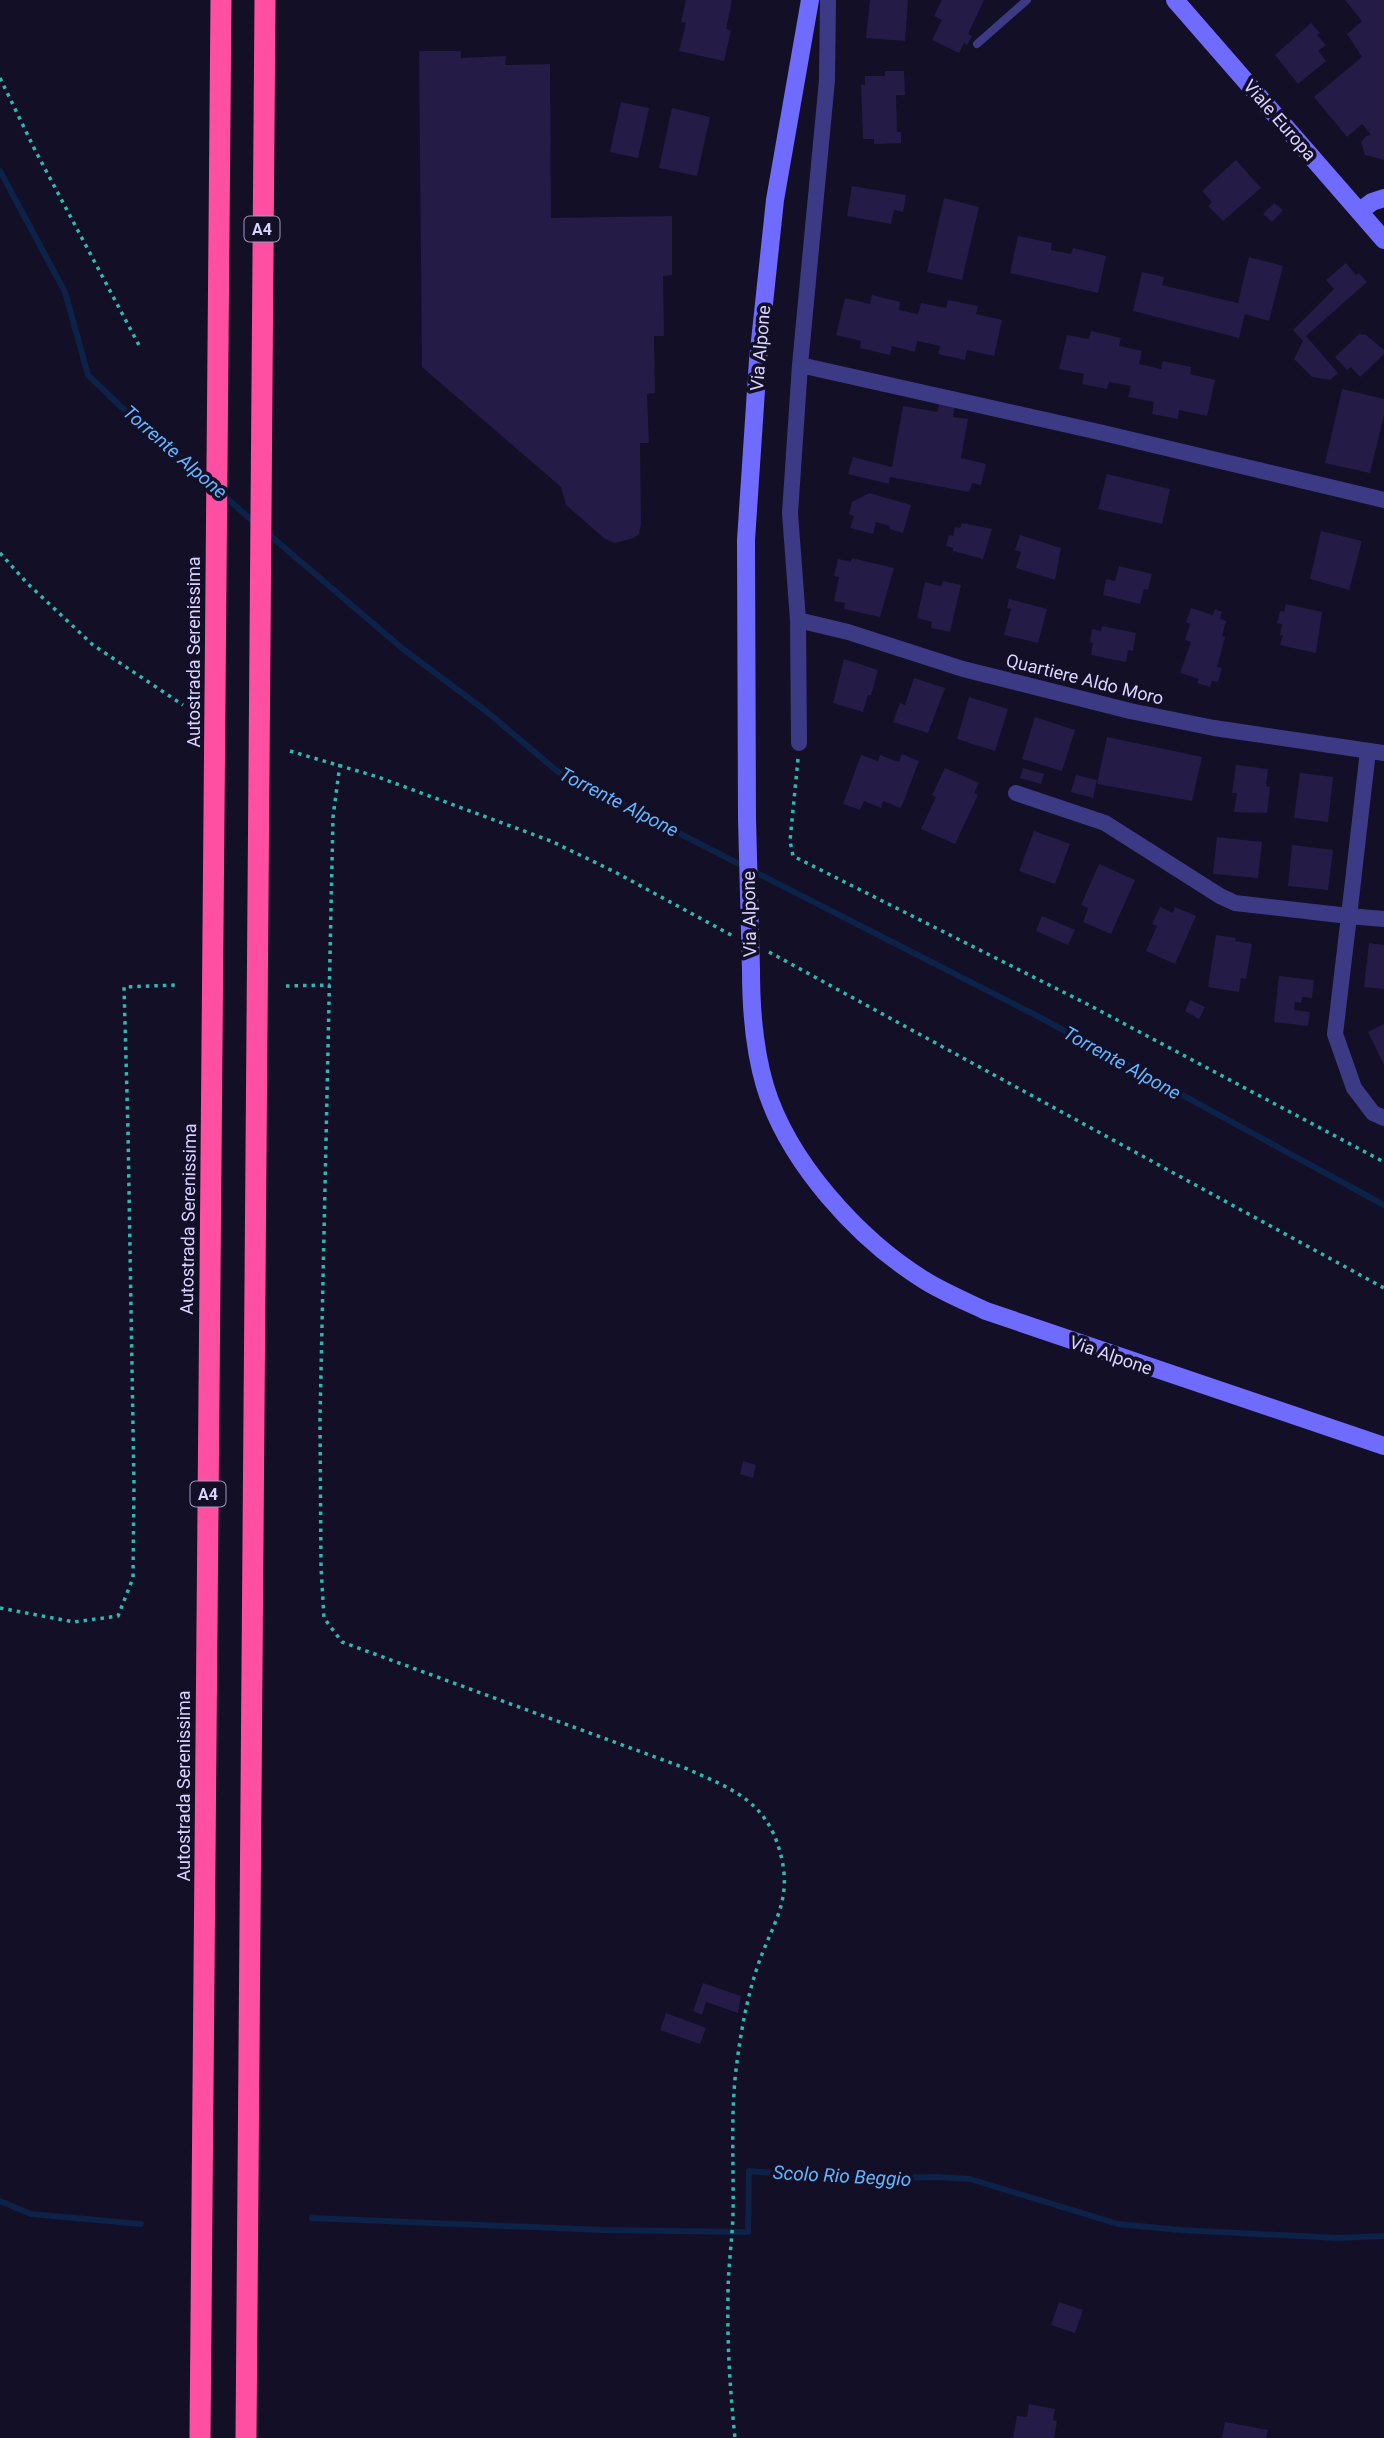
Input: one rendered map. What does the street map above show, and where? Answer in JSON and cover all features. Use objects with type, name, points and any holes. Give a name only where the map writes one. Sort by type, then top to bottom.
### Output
[{"type":"highway","name":"Autostrada Serenissima","points":[[200,2438],[221,0]]},
{"type":"highway","name":"A4","points":[[246,2438],[265,0]]},
{"type":"main road","name":"Via Alpone","points":[[810,0],[777,187],[758,359],[746,540],[751,1001],[765,1087],[802,1160],[835,1202],[876,1246],[925,1281],[986,1311],[1384,1446]]},
{"type":"main road","name":"Viale Europa","points":[[1175,0],[1384,240]]},
{"type":"main road","points":[[1360,211],[1372,202],[1384,198]]},
{"type":"street","points":[[800,743],[798,620],[790,513],[800,365],[827,80],[828,0]]},
{"type":"street","points":[[800,365],[1384,500]]},
{"type":"street","name":"Quartiere Aldo Moro","points":[[798,620],[848,632],[962,668],[1130,711],[1214,728],[1376,752],[1349,916],[1335,1034],[1354,1088],[1373,1113],[1384,1118]]},
{"type":"street","points":[[1016,793],[1105,823],[1235,903],[1384,919]]},
{"type":"lane","points":[[977,44],[1027,0]]},
{"type":"path","points":[[0,78],[35,150],[141,349]]},
{"type":"path","points":[[0,554],[93,645],[183,705]]},
{"type":"path","points":[[800,743],[790,841],[793,856],[1089,1005],[1384,1162]]},
{"type":"path","points":[[290,751],[340,764],[551,841],[615,872],[734,937]]},
{"type":"path","points":[[340,764],[333,817],[320,1419],[324,1618],[342,1642],[685,1768],[737,1792],[754,1804],[770,1825],[780,1851],[785,1876],[783,1902],[757,1967],[747,2007],[737,2063],[732,2146],[733,2217],[728,2294],[730,2387],[735,2438]]},
{"type":"path","points":[[769,951],[1384,1288]]},
{"type":"path","points":[[0,1608],[74,1622],[117,1616],[133,1578],[124,986],[176,985]]},
{"type":"path","points":[[286,986],[330,985]]},
{"type":"building","points":[[686,0],[732,0],[726,29],[731,30],[724,61],[679,51],[686,23],[681,22]]},
{"type":"building","points":[[870,0],[908,0],[905,41],[866,38]]},
{"type":"building","points":[[942,0],[984,0],[968,34],[972,36],[967,45],[964,43],[959,53],[932,40],[942,20],[934,16]]},
{"type":"building","points":[[1345,0],[1384,0],[1384,160],[1365,155],[1361,142],[1371,135],[1362,124],[1347,137],[1314,97],[1362,57],[1347,34],[1362,21]]},
{"type":"building","points":[[1311,23],[1326,45],[1318,51],[1326,61],[1298,84],[1275,55]]},
{"type":"building","points":[[419,51],[461,51],[461,58],[506,56],[505,65],[550,64],[551,218],[672,216],[672,275],[663,276],[664,336],[654,336],[655,393],[647,394],[649,443],[640,443],[641,524],[639,534],[634,538],[615,543],[605,539],[566,505],[561,487],[422,367]]},
{"type":"building","points":[[885,71],[904,71],[905,95],[896,95],[897,132],[901,132],[901,143],[874,144],[874,139],[863,139],[861,85],[865,85],[865,76],[885,76]]},
{"type":"building","points":[[621,102],[649,108],[638,158],[610,152]]},
{"type":"building","points":[[672,108],[710,117],[697,176],[659,168]]},
{"type":"building","points":[[1236,160],[1261,188],[1223,221],[1208,206],[1212,202],[1202,191]]},
{"type":"building","points":[[852,186],[906,195],[903,212],[894,210],[891,224],[847,216]]},
{"type":"building","points":[[944,198],[979,207],[962,280],[927,272]]},
{"type":"building","points":[[1274,203],[1283,210],[1272,222],[1263,214]]},
{"type":"building","points":[[1018,236],[1052,243],[1051,250],[1071,254],[1073,248],[1106,256],[1098,293],[1010,273]]},
{"type":"building","points":[[1249,257],[1283,266],[1269,321],[1245,314],[1239,338],[1133,311],[1142,272],[1164,277],[1162,285],[1238,303]]},
{"type":"building","points":[[1346,263],[1356,275],[1359,273],[1367,282],[1306,336],[1338,373],[1330,380],[1312,377],[1294,359],[1303,341],[1293,330],[1334,289],[1326,280]]},
{"type":"building","points":[[872,295],[900,302],[899,310],[918,314],[921,303],[946,308],[948,300],[978,306],[976,314],[1002,320],[994,356],[967,350],[965,360],[938,354],[940,346],[917,341],[915,352],[892,346],[890,355],[860,348],[861,341],[836,335],[845,298],[870,304]]},
{"type":"building","points":[[1091,331],[1121,338],[1119,346],[1142,351],[1139,364],[1161,369],[1163,361],[1191,367],[1190,374],[1215,380],[1207,416],[1179,410],[1178,419],[1152,414],[1154,402],[1128,397],[1131,386],[1109,382],[1107,389],[1082,384],[1084,374],[1059,369],[1067,335],[1089,339]]},
{"type":"building","points":[[1359,334],[1366,335],[1384,350],[1384,354],[1360,377],[1351,367],[1347,370],[1335,357]]},
{"type":"building","points":[[1342,389],[1384,399],[1384,415],[1370,473],[1325,463]]},
{"type":"building","points":[[940,400],[955,403],[953,417],[968,419],[961,458],[986,464],[981,485],[972,483],[969,492],[890,477],[889,484],[848,474],[853,457],[892,467],[903,406],[937,412]]},
{"type":"building","points":[[1107,474],[1170,489],[1162,524],[1098,509]]},
{"type":"building","points":[[869,493],[911,505],[903,533],[876,522],[873,534],[850,528],[854,516],[849,514],[852,502]]},
{"type":"building","points":[[962,523],[992,529],[983,559],[953,551],[953,548],[946,546],[949,535],[953,536],[955,527],[960,528]]},
{"type":"building","points":[[1321,531],[1362,541],[1349,590],[1310,579]]},
{"type":"building","points":[[1020,535],[1061,548],[1055,580],[1016,568],[1021,552],[1015,550]]},
{"type":"building","points":[[852,558],[894,568],[880,617],[844,609],[845,603],[834,601],[839,577],[834,576],[838,559],[851,562]]},
{"type":"building","points":[[1119,566],[1152,574],[1148,590],[1144,589],[1140,604],[1103,595],[1106,579],[1115,581]]},
{"type":"building","points":[[943,581],[961,585],[950,632],[931,628],[932,622],[917,618],[925,582],[941,586]]},
{"type":"building","points":[[1009,599],[1047,609],[1038,643],[1004,635],[1011,609],[1007,608]]},
{"type":"building","points":[[1286,604],[1322,612],[1316,653],[1280,645],[1282,624],[1277,623],[1280,611],[1284,612]]},
{"type":"building","points":[[1191,608],[1213,615],[1215,609],[1222,612],[1220,619],[1226,621],[1217,667],[1222,668],[1218,682],[1212,681],[1210,687],[1197,683],[1199,679],[1180,673],[1191,642],[1185,640],[1190,624],[1186,622]]},
{"type":"building","points":[[1102,626],[1136,633],[1133,651],[1128,650],[1126,662],[1091,655],[1092,629],[1101,631]]},
{"type":"building","points":[[844,659],[878,670],[863,712],[833,703]]},
{"type":"building","points":[[914,678],[945,688],[928,733],[893,722],[900,703],[905,705]]},
{"type":"building","points":[[969,697],[1008,709],[995,751],[957,739]]},
{"type":"building","points":[[1035,717],[1075,730],[1062,771],[1022,759]]},
{"type":"building","points":[[1107,737],[1202,757],[1192,801],[1097,784]]},
{"type":"building","points":[[902,754],[919,761],[901,808],[883,801],[881,808],[864,801],[860,810],[843,804],[861,755],[878,761],[880,755],[899,762]]},
{"type":"building","points":[[1236,765],[1268,769],[1266,786],[1270,787],[1267,813],[1234,812],[1237,793],[1232,793]]},
{"type":"building","points":[[945,768],[979,783],[974,793],[978,795],[955,844],[921,829],[936,797],[932,795]]},
{"type":"building","points":[[1023,768],[1044,774],[1041,784],[1020,778]]},
{"type":"building","points":[[1300,773],[1333,777],[1328,822],[1294,818]]},
{"type":"building","points":[[1076,775],[1097,780],[1093,798],[1071,792]]},
{"type":"building","points":[[1034,831],[1070,844],[1055,884],[1019,871]]},
{"type":"building","points":[[1217,837],[1262,842],[1258,878],[1213,874]]},
{"type":"building","points":[[1292,845],[1333,850],[1328,890],[1288,886]]},
{"type":"building","points":[[1099,864],[1135,880],[1111,934],[1083,922],[1088,908],[1081,905]]},
{"type":"building","points":[[1160,907],[1173,913],[1175,907],[1196,916],[1175,964],[1146,951],[1157,926],[1152,924]]},
{"type":"building","points":[[1042,916],[1075,930],[1068,945],[1036,931]]},
{"type":"building","points":[[1216,935],[1252,944],[1246,979],[1241,978],[1239,992],[1208,987]]},
{"type":"building","points":[[1369,943],[1384,945],[1384,989],[1364,987]]},
{"type":"building","points":[[1279,976],[1314,980],[1312,998],[1302,997],[1301,1003],[1295,1002],[1294,1010],[1310,1012],[1308,1026],[1274,1022]]},
{"type":"building","points":[[1190,1000],[1205,1007],[1199,1019],[1185,1011]]},
{"type":"building","points":[[1384,1024],[1384,1065],[1368,1032]]},
{"type":"building","points":[[743,1461],[756,1465],[753,1478],[740,1474]]},
{"type":"building","points":[[703,1983],[741,1996],[738,2013],[706,2002],[702,2015],[693,2011]]},
{"type":"building","points":[[666,2013],[706,2028],[700,2044],[660,2030]]},
{"type":"building","points":[[1059,2302],[1083,2310],[1075,2333],[1051,2325]]},
{"type":"building","points":[[1029,2404],[1055,2409],[1053,2420],[1057,2421],[1054,2438],[1013,2438],[1017,2416],[1027,2417]]},
{"type":"building","points":[[1225,2422],[1268,2430],[1266,2438],[1222,2438]]},
{"type":"waterway","name":"Torrente Alpone","points":[[0,171],[65,292],[88,375],[213,486]]},
{"type":"waterway","name":"Torrente Alpone","points":[[221,493],[255,523]]},
{"type":"waterway","name":"Torrente Alpone","points":[[266,532],[403,649],[486,711],[557,771],[1043,1019],[1384,1205]]},
{"type":"waterway","name":"Scolo Rio Beggio","points":[[312,2218],[602,2230],[748,2232],[749,2171],[846,2179],[970,2179],[1118,2224],[1338,2238],[1384,2236]]},
{"type":"waterway","name":"Scolo Rio Beggio","points":[[0,2201],[31,2214],[141,2224]]}]
